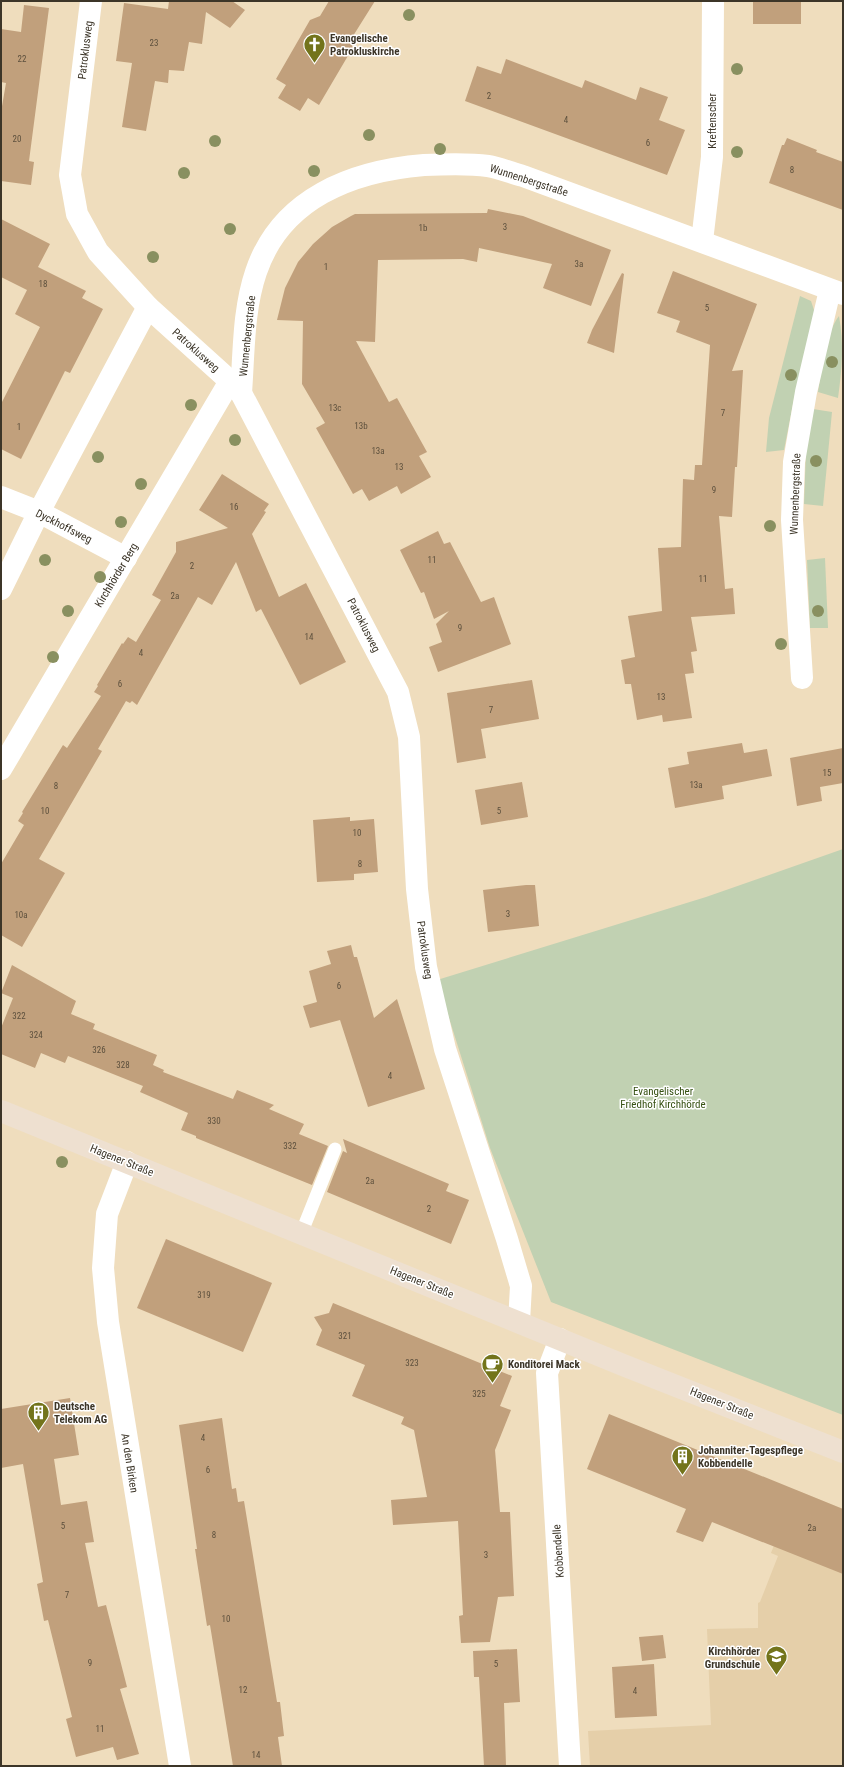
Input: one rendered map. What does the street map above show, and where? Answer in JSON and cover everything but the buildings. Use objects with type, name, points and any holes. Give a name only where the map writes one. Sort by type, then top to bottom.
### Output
[{"type":"main road","name":"Hagener Straße","points":[[1,1111],[560,1339],[843,1452]]},
{"type":"street","name":"Patroklusweg","points":[[91,1],[70,175],[77,214],[98,252],[148,307],[236,387],[398,692],[409,737],[417,889],[426,967],[445,1049],[508,1239],[521,1286],[519,1322]]},
{"type":"street","name":"Kreftenscher","points":[[702,241],[712,157],[713,1]]},
{"type":"street","name":"Wunnenbergstraße","points":[[236,387],[248,307],[256,272],[268,246],[290,217],[320,193],[354,178],[396,168],[442,164],[488,166],[523,176],[702,241],[836,292],[806,392],[794,462],[792,520],[802,678]]},
{"type":"street","points":[[1,589],[39,512],[148,307]]},
{"type":"street","name":"Kirchhörder Berg","points":[[1,769],[126,558],[236,387]]},
{"type":"street","name":"Dyckhoffsweg","points":[[1,497],[39,512],[126,558]]},
{"type":"street","name":"An den Birken","points":[[127,1162],[107,1214],[103,1268],[108,1322],[180,1766]]},
{"type":"street","name":"Kobbendelle","points":[[560,1339],[547,1373],[570,1766]]},
{"type":"lane","points":[[301,1234],[335,1149]]},
{"type":"shaded area","name":"Kirchhörder Grundschule","points":[[796,1490],[843,1509],[843,1766],[590,1766],[588,1731],[711,1725],[707,1629],[758,1628],[758,1603],[760,1602],[778,1556],[771,1553]]},
{"type":"green space","points":[[800,296],[811,301],[815,313],[794,399],[784,450],[766,452],[769,418]]},
{"type":"green space","points":[[839,316],[842,336],[842,357],[838,398],[818,392],[827,342],[834,323]]},
{"type":"green space","points":[[813,409],[832,412],[823,506],[804,504],[806,450]]},
{"type":"green space","points":[[825,558],[828,628],[810,628],[807,560]]},
{"type":"green space","name":"Evangelischer Friedhof Kirchhörde","points":[[843,849],[843,1415],[551,1302],[490,1148],[437,980],[706,897]]},
{"type":"place","name":"Evangelische Patrokluskirche","points":[[314,64]]},
{"type":"place","name":"Konditorei Mack","points":[[492,1384]]},
{"type":"place","name":"Deutsche Telekom AG","points":[[38,1432]]},
{"type":"place","name":"Johanniter-Tagespflege Kobbendelle","points":[[682,1476]]},
{"type":"place","name":"Kirchhörder Grundschule","points":[[776,1676]]}]
